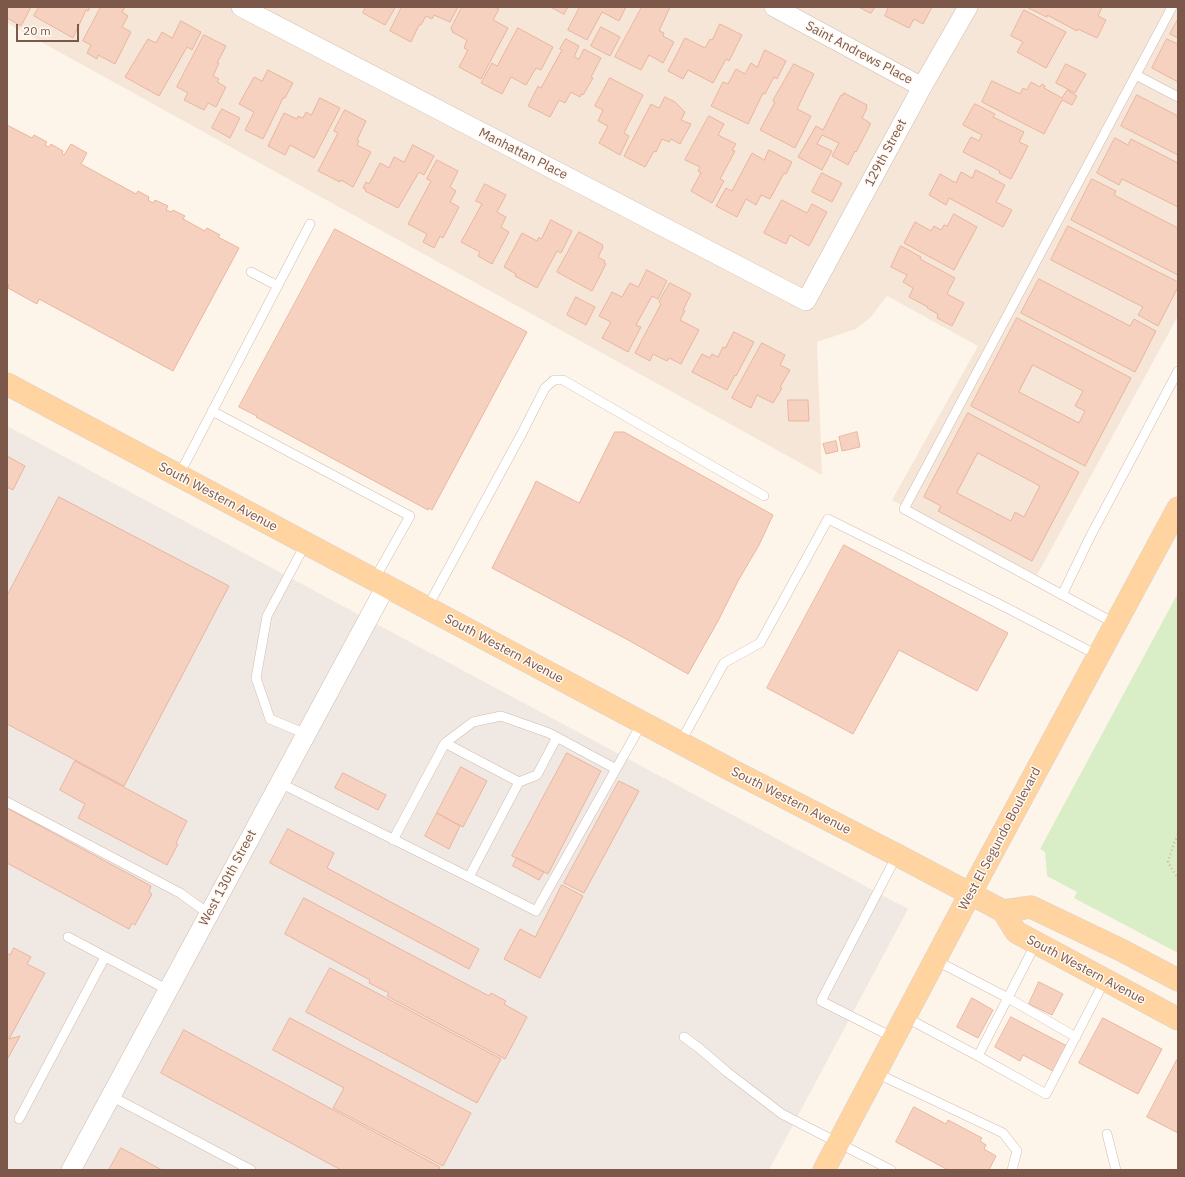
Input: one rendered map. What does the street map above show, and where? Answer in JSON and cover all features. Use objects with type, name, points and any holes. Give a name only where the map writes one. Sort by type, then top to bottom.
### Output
[{"type":"main road","name":"South Western Avenue","points":[[7,384],[680,744],[1003,911],[1016,932],[1178,1019]]},
{"type":"main road","name":"West El Segundo Boulevard","points":[[824,1170],[970,894],[1178,508]]},
{"type":"main road","points":[[1003,911],[1031,907],[1121,950],[1178,980]]},
{"type":"street","name":"Manhattan Place","points":[[241,7],[806,301]]},
{"type":"street","name":"Saint Andrews Place","points":[[774,7],[922,87]]},
{"type":"street","name":"129th Street","points":[[806,301],[922,87],[968,7]]},
{"type":"street","name":"West 130th Street","points":[[71,1170],[306,734],[380,583]]},
{"type":"lane","points":[[1116,624],[904,509],[1172,7]]},
{"type":"lane","points":[[1136,74],[1178,97]]},
{"type":"lane","points":[[178,476],[310,224]]},
{"type":"lane","points":[[250,272],[278,286]]},
{"type":"lane","points":[[1062,595],[1090,537],[1178,371]]},
{"type":"lane","points":[[427,608],[518,442],[545,388],[554,380],[563,380],[764,496]]},
{"type":"lane","points":[[212,411],[410,516],[380,583]]},
{"type":"lane","points":[[680,744],[724,663],[760,643],[828,518],[1099,656]]},
{"type":"lane","points":[[306,543],[267,616],[256,678],[270,719],[306,734]]},
{"type":"lane","points":[[393,840],[445,744],[473,722],[502,716],[549,733],[616,769]]},
{"type":"lane","points":[[280,783],[536,911],[642,723]]},
{"type":"lane","points":[[469,877],[519,782],[537,775],[557,738]]},
{"type":"lane","points":[[445,744],[519,782]]},
{"type":"lane","points":[[7,802],[180,893],[209,914]]},
{"type":"lane","points":[[894,1038],[821,1001],[897,855]]},
{"type":"lane","points":[[68,937],[168,990]]},
{"type":"lane","points":[[978,1056],[1036,943]]},
{"type":"lane","points":[[19,1119],[105,957]]},
{"type":"lane","points":[[935,960],[1008,998],[1076,1037]]},
{"type":"lane","points":[[905,1017],[1046,1094],[1106,980]]},
{"type":"lane","points":[[684,1037],[782,1114],[891,1170]]},
{"type":"lane","points":[[876,1073],[1003,1133],[1017,1151],[1012,1170]]},
{"type":"lane","points":[[111,1096],[251,1170]]},
{"type":"lane","points":[[1108,1134],[1116,1170]]},
{"type":"path","points":[[1178,835],[1168,862],[1178,879]]},
{"type":"shaded area","points":[[7,7],[1178,7],[1178,316],[1037,575],[892,500],[978,346],[887,296],[871,317],[856,329],[817,342],[822,475],[7,23]]},
{"type":"shaded area","points":[[7,426],[908,909],[769,1170],[7,1170]]},
{"type":"green space","points":[[1178,593],[1178,953],[1074,898],[1077,892],[1047,876],[1045,852],[1040,849]]},
{"type":"building","points":[[7,7],[31,7],[21,26],[7,18]]},
{"type":"building","points":[[39,7],[90,7],[88,11],[86,10],[73,38],[34,16]]},
{"type":"building","points":[[101,7],[125,7],[122,12],[128,16],[122,27],[131,32],[115,64],[98,55],[97,59],[87,53],[91,45],[83,41]]},
{"type":"building","points":[[366,7],[395,8],[385,25],[363,13]]},
{"type":"building","points":[[402,7],[458,7],[450,22],[434,15],[432,19],[426,16],[421,25],[419,25],[411,42],[390,31]]},
{"type":"building","points":[[462,7],[495,7],[499,9],[493,20],[508,28],[481,79],[459,67],[468,50],[464,48],[467,40],[452,32],[453,30],[451,29]]},
{"type":"building","points":[[551,7],[568,7],[564,14]]},
{"type":"building","points":[[580,7],[626,7],[619,21],[602,12],[587,40],[568,30]]},
{"type":"building","points":[[642,7],[670,7],[659,31],[664,33],[663,36],[674,42],[663,63],[649,55],[641,70],[615,57]]},
{"type":"building","points":[[859,7],[875,7],[871,13]]},
{"type":"building","points":[[889,7],[932,7],[923,24],[914,19],[909,28],[885,16]]},
{"type":"building","points":[[1027,7],[1102,7],[1098,16],[1106,20],[1097,38],[1078,29],[1077,31],[1047,15],[1047,17]]},
{"type":"building","points":[[1024,10],[1066,32],[1046,68],[1017,52],[1023,42],[1011,36]]},
{"type":"building","points":[[1178,19],[1178,38],[1170,34]]},
{"type":"building","points":[[181,21],[201,32],[192,50],[187,47],[159,96],[125,77],[148,39],[156,43],[162,32],[172,38]]},
{"type":"building","points":[[720,24],[742,35],[729,61],[726,59],[713,83],[688,70],[683,79],[668,71],[685,38],[705,48],[710,39],[712,40]]},
{"type":"building","points":[[601,27],[620,37],[610,56],[591,46]]},
{"type":"building","points":[[518,28],[553,47],[541,70],[536,68],[526,85],[511,77],[502,94],[481,83],[492,63],[497,66]]},
{"type":"building","points":[[204,35],[226,46],[217,63],[219,63],[213,76],[219,79],[217,82],[226,87],[216,107],[208,103],[204,110],[184,100],[188,93],[177,87]]},
{"type":"building","points":[[566,39],[579,46],[574,57],[579,59],[584,49],[601,58],[591,77],[593,78],[583,95],[581,94],[580,97],[571,92],[565,103],[559,100],[550,117],[528,106],[538,86],[541,88],[562,50],[560,49]]},
{"type":"building","points":[[1167,39],[1178,44],[1178,82],[1152,68]]},
{"type":"building","points":[[765,50],[786,61],[777,79],[774,77],[765,94],[763,93],[748,124],[711,106],[723,82],[728,84],[736,69],[745,74],[751,63],[757,67]]},
{"type":"building","points":[[794,64],[814,74],[797,109],[811,116],[795,148],[760,130],[775,102],[773,101]]},
{"type":"building","points":[[1066,64],[1086,74],[1075,93],[1056,83]]},
{"type":"building","points":[[268,70],[293,83],[285,98],[283,98],[263,139],[245,130],[254,112],[239,104],[254,77],[262,81]]},
{"type":"building","points":[[610,78],[643,95],[624,133],[629,136],[620,155],[599,143],[608,126],[598,121],[603,110],[595,106]]},
{"type":"building","points":[[992,81],[1020,94],[1023,88],[1027,90],[1031,82],[1040,87],[1042,84],[1045,86],[1044,88],[1062,98],[1067,90],[1077,96],[1072,105],[1062,100],[1044,134],[982,102]]},
{"type":"building","points":[[844,93],[867,105],[862,118],[870,123],[870,125],[848,165],[832,156],[839,143],[822,135],[817,144],[832,151],[822,170],[798,157],[816,126],[823,130],[841,95]]},
{"type":"building","points":[[1137,95],[1178,116],[1178,155],[1121,126]]},
{"type":"building","points":[[665,97],[675,102],[685,112],[681,120],[691,124],[680,144],[671,139],[669,142],[662,139],[656,152],[654,151],[645,167],[624,156],[651,104],[659,108]]},
{"type":"building","points":[[320,98],[340,108],[314,158],[290,145],[285,155],[268,146],[284,113],[297,119],[298,116],[303,118],[306,112],[311,115]]},
{"type":"building","points":[[975,104],[995,114],[993,117],[1024,132],[1019,142],[1028,146],[1011,179],[999,173],[1000,171],[963,152],[971,137],[979,141],[982,135],[963,125]]},
{"type":"building","points":[[222,109],[240,118],[230,138],[212,128]]},
{"type":"building","points":[[345,110],[366,121],[357,140],[359,141],[357,145],[371,152],[353,187],[341,180],[340,182],[318,171],[338,133],[334,131]]},
{"type":"building","points":[[709,116],[724,124],[718,135],[736,144],[732,150],[735,151],[720,179],[724,181],[712,203],[691,191],[701,173],[698,171],[700,167],[685,160]]},
{"type":"building","points":[[7,125],[32,138],[34,135],[47,142],[45,145],[49,147],[51,144],[63,151],[62,154],[64,155],[71,144],[87,153],[81,164],[136,194],[138,191],[149,197],[148,200],[153,203],[155,200],[168,206],[166,210],[171,212],[173,210],[185,216],[183,219],[205,231],[207,228],[220,235],[218,237],[239,248],[173,371],[39,299],[37,304],[8,288]]},
{"type":"building","points":[[1115,138],[1128,145],[1131,139],[1178,163],[1178,207],[1122,179],[1119,185],[1097,173]]},
{"type":"building","points":[[413,145],[434,156],[424,175],[419,172],[398,208],[365,191],[366,189],[363,188],[366,182],[369,184],[380,163],[389,168],[394,157],[404,162]]},
{"type":"building","points":[[769,150],[792,162],[786,174],[784,173],[770,199],[761,195],[756,205],[746,199],[737,217],[716,206],[726,188],[732,191],[752,153],[764,160]]},
{"type":"building","points":[[437,160],[458,171],[450,187],[456,191],[450,202],[459,207],[443,238],[440,236],[434,248],[423,242],[427,234],[408,224],[431,181],[427,179]]},
{"type":"building","points":[[976,170],[1005,185],[996,202],[1012,210],[1003,227],[949,198],[946,205],[929,195],[940,174],[956,183],[961,172],[972,178]]},
{"type":"building","points":[[822,173],[842,183],[832,202],[812,192]]},
{"type":"building","points":[[1092,179],[1116,191],[1114,195],[1178,228],[1178,275],[1071,220]]},
{"type":"building","points":[[485,184],[506,195],[497,212],[506,217],[501,227],[509,232],[492,264],[478,256],[480,252],[461,242],[482,204],[476,201]]},
{"type":"building","points":[[782,200],[807,213],[812,204],[827,212],[809,246],[790,235],[786,244],[764,233]]},
{"type":"building","points":[[954,214],[977,227],[954,270],[904,243],[915,222],[931,231],[934,226],[941,230],[944,225],[947,226]]},
{"type":"building","points":[[551,220],[572,231],[561,253],[557,251],[537,288],[515,276],[516,274],[504,267],[522,233],[537,241],[539,237],[541,239]]},
{"type":"building","points":[[1068,226],[1178,282],[1178,287],[1158,326],[1138,315],[1143,307],[1051,260]]},
{"type":"building","points":[[335,229],[527,332],[432,510],[429,508],[428,510],[239,407]]},
{"type":"building","points":[[579,232],[603,245],[598,257],[605,261],[604,263],[606,264],[592,291],[557,272]]},
{"type":"building","points":[[901,246],[921,257],[920,259],[955,278],[947,294],[964,303],[952,326],[937,318],[938,314],[927,308],[928,307],[909,297],[913,288],[903,282],[907,275],[891,267]]},
{"type":"building","points":[[647,270],[667,281],[658,299],[652,296],[636,325],[641,327],[628,352],[602,338],[611,322],[599,316],[612,292],[622,297],[630,283],[638,287]]},
{"type":"building","points":[[1039,279],[1130,326],[1134,319],[1156,331],[1135,372],[1021,313]]},
{"type":"building","points":[[670,283],[691,294],[680,320],[699,330],[681,364],[669,358],[667,361],[653,354],[650,361],[635,353],[661,304],[659,302]]},
{"type":"building","points":[[576,297],[595,307],[586,325],[567,315]]},
{"type":"building","points":[[1017,318],[1131,378],[1085,466],[971,406]],"holes":[[[1033,365],[1083,391],[1075,406],[1085,411],[1079,423],[1019,392]]]},
{"type":"building","points":[[734,332],[754,342],[727,390],[692,372],[702,354],[710,358],[712,354],[718,357]]},
{"type":"building","points":[[762,343],[785,355],[780,365],[790,370],[773,403],[757,395],[751,408],[732,398]]},
{"type":"building","points":[[788,400],[808,400],[809,421],[789,421]]},
{"type":"building","points":[[968,413],[1079,472],[1032,561],[938,511],[941,506],[924,497]],"holes":[[[978,453],[1040,486],[1024,517],[1015,512],[1011,521],[957,493]]]},
{"type":"building","points":[[615,432],[624,432],[773,515],[759,545],[688,674],[630,641],[492,568],[536,481],[579,503]]},
{"type":"building","points":[[857,432],[860,447],[842,451],[839,437]]},
{"type":"building","points":[[836,441],[838,451],[826,454],[823,444]]},
{"type":"building","points":[[7,456],[25,466],[13,490],[7,487]]},
{"type":"building","points":[[59,497],[229,586],[124,786],[7,724],[7,596]]},
{"type":"building","points":[[844,545],[1008,633],[977,691],[899,650],[853,734],[767,688]]},
{"type":"building","points":[[567,753],[601,771],[548,874],[512,856]]},
{"type":"building","points":[[75,761],[187,821],[176,843],[178,844],[167,865],[78,818],[85,804],[60,790]]},
{"type":"building","points":[[461,767],[487,781],[463,827],[437,813]]},
{"type":"building","points":[[343,773],[386,795],[378,810],[335,788]]},
{"type":"building","points":[[619,781],[639,791],[584,893],[564,883]]},
{"type":"building","points":[[7,808],[151,886],[149,892],[152,894],[135,925],[132,923],[129,929],[7,863]]},
{"type":"building","points":[[437,813],[460,826],[449,849],[425,836]]},
{"type":"building","points":[[288,829],[334,853],[327,868],[479,949],[469,969],[270,863]]},
{"type":"building","points":[[517,858],[544,872],[539,880],[513,866]]},
{"type":"building","points":[[562,885],[583,896],[540,978],[504,959],[520,929],[535,937]]},
{"type":"building","points":[[304,898],[489,996],[491,993],[506,1001],[504,1004],[527,1017],[505,1059],[387,996],[389,993],[369,983],[370,980],[285,934]]},
{"type":"building","points":[[14,948],[31,957],[27,964],[45,973],[9,1039],[20,1036],[7,1060],[7,953],[10,955]]},
{"type":"building","points":[[330,968],[501,1059],[477,1103],[306,1012]]},
{"type":"building","points":[[1039,982],[1063,994],[1052,1015],[1029,1004]]},
{"type":"building","points":[[972,998],[993,1010],[978,1038],[957,1027]]},
{"type":"building","points":[[1011,1017],[1067,1046],[1053,1071],[1023,1055],[1020,1061],[995,1047]]},
{"type":"building","points":[[290,1018],[471,1113],[443,1166],[333,1108],[344,1088],[273,1050]]},
{"type":"building","points":[[1103,1018],[1162,1049],[1138,1094],[1079,1063]]},
{"type":"building","points":[[184,1030],[440,1167],[439,1170],[341,1170],[161,1073]]},
{"type":"building","points":[[1177,1060],[1178,1061],[1178,1133],[1147,1117]]},
{"type":"building","points":[[914,1107],[946,1124],[948,1120],[982,1138],[980,1141],[986,1145],[984,1149],[996,1156],[989,1170],[948,1170],[896,1142]]},
{"type":"building","points":[[121,1148],[162,1170],[109,1170]]}]
